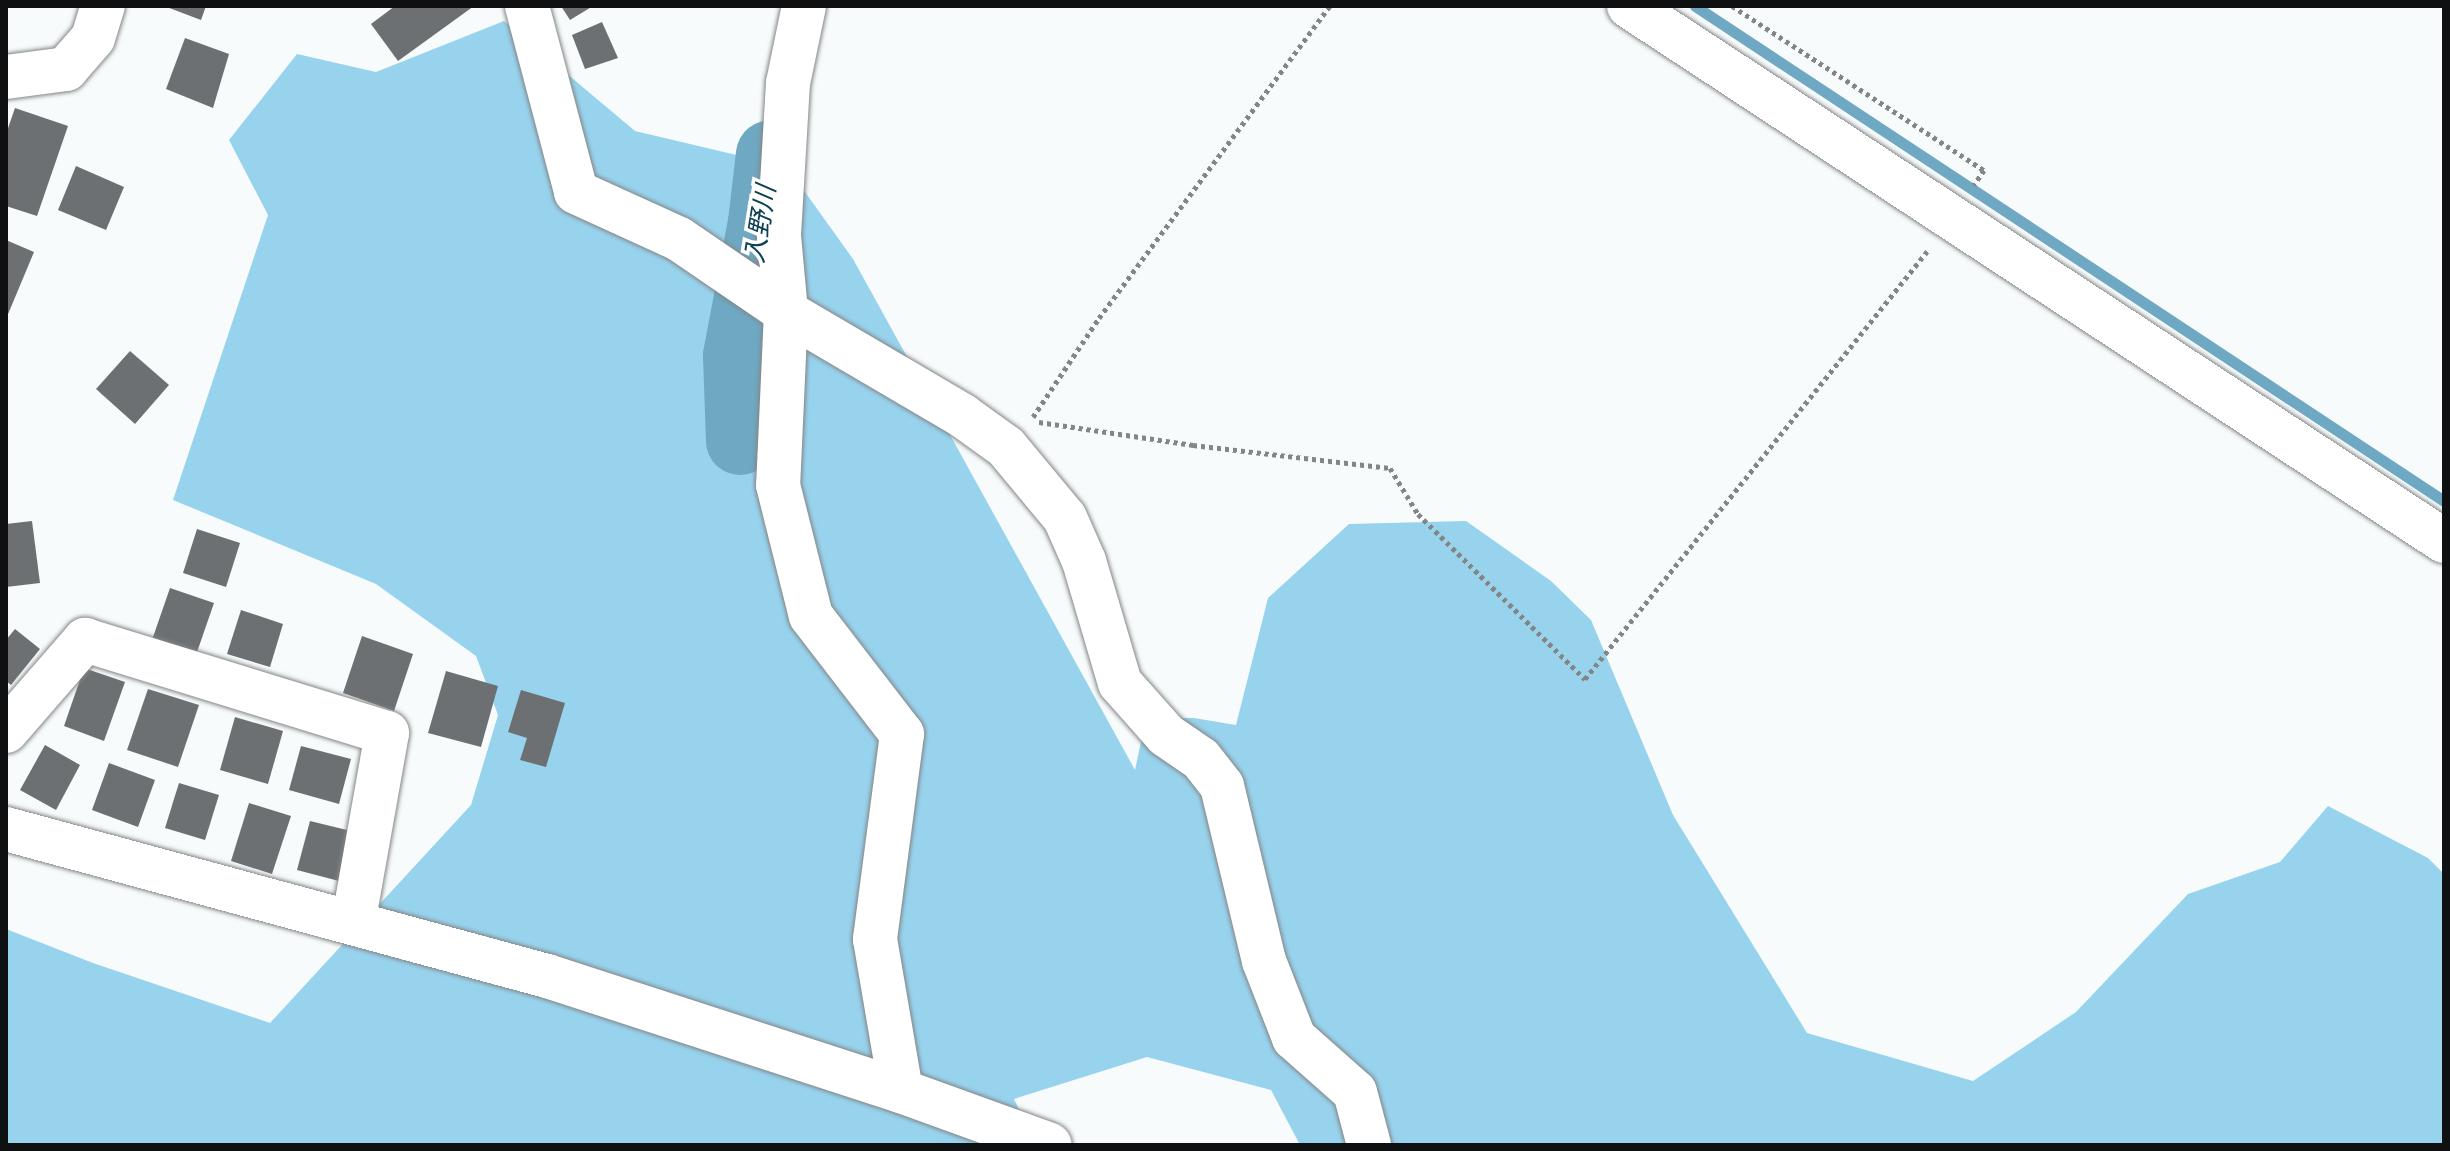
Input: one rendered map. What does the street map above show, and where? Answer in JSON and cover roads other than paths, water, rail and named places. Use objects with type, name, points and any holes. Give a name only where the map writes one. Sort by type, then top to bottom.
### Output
[{"type":"street","points":[[6,77],[66,69],[93,38],[103,6]]},
{"type":"street","points":[[527,6],[576,192],[679,239],[786,312],[963,416],[995,439],[1065,518],[1084,561],[1120,683],[1166,735],[1201,759],[1222,786],[1264,961],[1294,1038],[1355,1092],[1369,1145]]},
{"type":"street","points":[[804,6],[788,83],[782,175],[779,236],[786,312],[778,485],[811,616],[902,734],[875,939],[901,1091]]},
{"type":"street","points":[[1629,6],[1955,217],[2444,541]]},
{"type":"street","points":[[6,731],[85,640],[387,733],[353,923]]},
{"type":"street","points":[[6,829],[547,976],[901,1091],[1050,1145]]},
{"type":"waterway","points":[[1695,6],[2444,501]]},
{"type":"waterway","name":"入野川","points":[[740,441],[737,356],[762,223],[770,154]]}]
